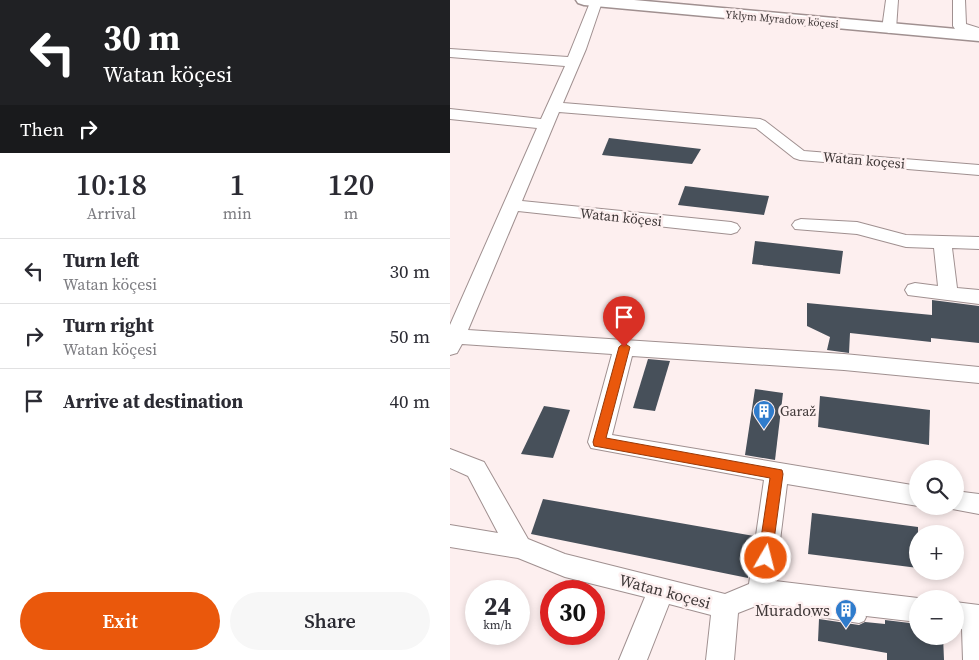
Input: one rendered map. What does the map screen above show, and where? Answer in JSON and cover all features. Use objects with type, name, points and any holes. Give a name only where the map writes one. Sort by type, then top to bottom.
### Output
[{"type":"street","points":[[889,29],[892,0]]},
{"type":"street","points":[[959,0],[960,26],[979,34]]},
{"type":"street","points":[[590,1],[573,62],[452,340],[624,347],[844,362],[979,375]]},
{"type":"street","name":"Yklym Myradow köçesi","points":[[590,1],[889,29],[979,34]]},
{"type":"street","points":[[450,53],[573,62]]},
{"type":"street","name":"Watan koçesi","points":[[554,107],[760,124],[800,155],[979,170]]},
{"type":"street","points":[[450,114],[546,124]]},
{"type":"street","name":"Watan köçesi","points":[[512,205],[731,228]]},
{"type":"street","points":[[801,225],[858,228],[906,241],[979,243]]},
{"type":"street","points":[[942,242],[948,294]]},
{"type":"street","points":[[916,290],[979,297]]},
{"type":"street","points":[[624,347],[599,442],[777,474],[909,495]]},
{"type":"street","points":[[450,458],[476,469],[519,547]]},
{"type":"street","points":[[772,593],[777,474]]},
{"type":"street","points":[[964,502],[979,504]]},
{"type":"street","name":"Watan koçesi","points":[[450,536],[519,547],[565,565],[725,606]]},
{"type":"street","points":[[633,660],[661,590]]},
{"type":"street","points":[[720,660],[725,606],[772,593],[909,609]]},
{"type":"street","points":[[970,617],[977,660]]},
{"type":"lane","points":[[772,593],[801,608],[859,617]]},
{"type":"building","points":[[609,138],[701,149],[692,164],[602,155]]},
{"type":"building","points":[[685,186],[769,196],[764,215],[678,205]]},
{"type":"building","points":[[755,241],[843,251],[840,274],[752,264]]},
{"type":"building","points":[[932,300],[979,306],[979,343],[931,338],[931,342],[850,333],[849,353],[827,350],[830,337],[807,326],[807,303],[932,315]]},
{"type":"building","points":[[648,359],[670,361],[655,411],[633,408]]},
{"type":"building","name":"Garaž","points":[[755,389],[783,393],[775,460],[745,455]]},
{"type":"building","points":[[820,396],[930,410],[929,445],[818,427]]},
{"type":"building","points":[[544,406],[570,410],[553,458],[521,454]]},
{"type":"building","points":[[543,499],[754,536],[748,578],[531,534]]},
{"type":"building","points":[[812,513],[909,526],[909,567],[808,554]]},
{"type":"building","points":[[819,619],[859,625],[865,622],[885,624],[885,620],[909,623],[909,645],[943,645],[944,660],[887,660],[887,653],[818,641]]},
{"type":"place","name":"Garaž","points":[[764,430]]},
{"type":"place","name":"Muradows","points":[[846,629]]},
{"type":"route","points":[[624,347],[599,442],[777,474],[766,558]]}]
